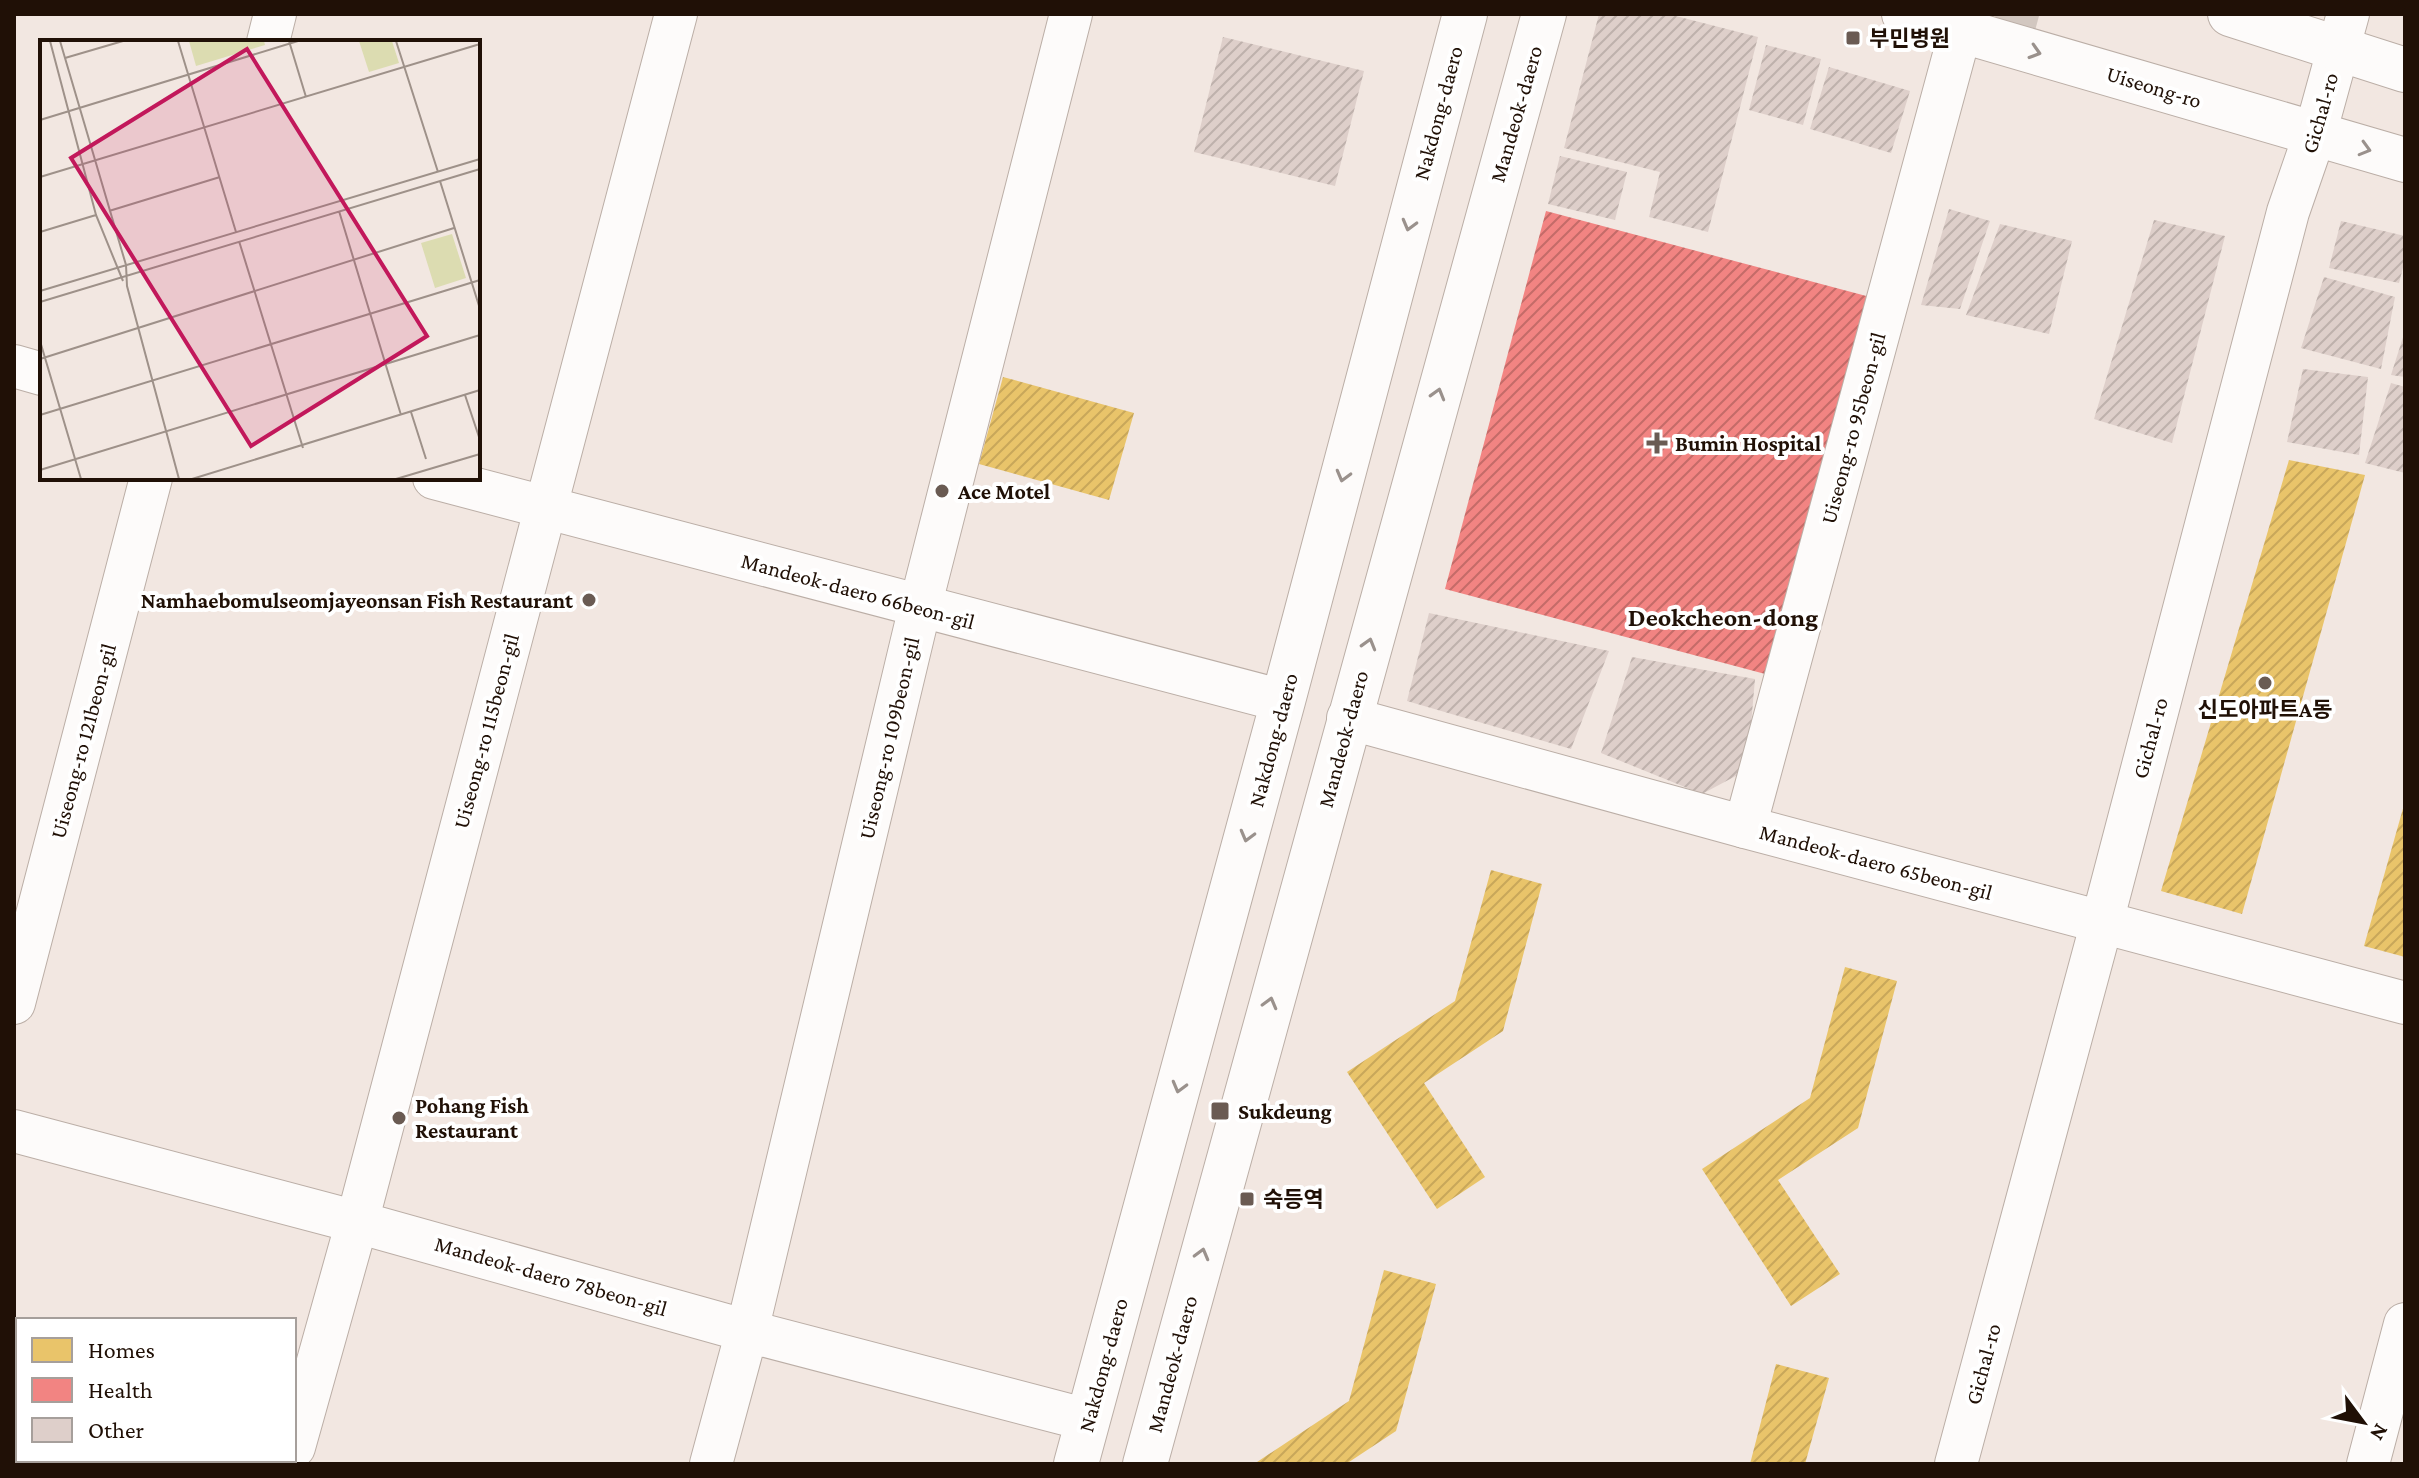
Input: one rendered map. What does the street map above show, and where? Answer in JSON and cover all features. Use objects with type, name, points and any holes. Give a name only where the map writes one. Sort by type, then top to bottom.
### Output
[{"type":"main road","name":"Nakdong-daero","points":[[1076,1464],[1465,14]]},
{"type":"main road","name":"Mandeok-daero","points":[[1145,1464],[1544,14]]},
{"type":"main road","name":"Uiseong-ro","points":[[1904,14],[2405,160]]},
{"type":"main road","points":[[2230,14],[2343,31],[2405,70]]},
{"type":"street","points":[[268,40],[275,14]]},
{"type":"street","name":"Uiseong-ro 115beon-gil","points":[[296,1440],[357,1222],[676,14]]},
{"type":"street","name":"Uiseong-ro 109beon-gil","points":[[711,1464],[747,1331],[920,607],[1071,14]]},
{"type":"street","name":"Uiseong-ro 95beon-gil","points":[[1745,827],[1961,29]]},
{"type":"street","name":"Gichal-ro","points":[[1956,1464],[2288,212],[2315,134],[2343,31]]},
{"type":"street","points":[[14,366],[40,373]]},
{"type":"street","name":"Uiseong-ro 121beon-gil","points":[[14,1003],[150,480]]},
{"type":"street","name":"Mandeok-daero 66beon-gil","points":[[441,480],[1283,701]]},
{"type":"street","name":"Mandeok-daero 65beon-gil","points":[[1348,718],[2405,1003]]},
{"type":"street","name":"Mandeok-daero 78beon-gil","points":[[14,1131],[357,1222],[747,1331],[1088,1420]]},
{"type":"street","points":[[2368,1464],[2405,1324]]},
{"type":"building: Homes","points":[[1003,377],[1134,413],[1109,500],[979,464]]},
{"type":"building: Homes","name":"신도아파트A동","points":[[2289,460],[2365,475],[2242,914],[2161,891]]},
{"type":"building: Homes","points":[[2405,805],[2405,957],[2364,946]]},
{"type":"building: Homes","points":[[1491,870],[1542,884],[1503,1031],[1424,1083],[1485,1177],[1437,1209],[1347,1072],[1455,1001]]},
{"type":"building: Homes","points":[[1845,967],[1897,981],[1858,1128],[1778,1180],[1840,1274],[1791,1306],[1702,1169],[1810,1098]]},
{"type":"building: Homes","points":[[1384,1270],[1436,1284],[1396,1431],[1346,1464],[1254,1464],[1349,1401]]},
{"type":"building: Homes","points":[[1776,1364],[1829,1378],[1805,1464],[1750,1464]]},
{"type":"building: Health","name":"Bumin Hospital","points":[[1546,211],[1870,297],[1769,675],[1445,589]]},
{"type":"building: Other","points":[[1599,14],[1668,14],[1758,37],[1708,232],[1649,217],[1660,172],[1564,148]]},
{"type":"building: Other","points":[[1223,37],[1364,71],[1335,186],[1194,152]]},
{"type":"building: Other","points":[[1766,45],[1821,59],[1803,125],[1749,110]]},
{"type":"building: Other","points":[[1829,67],[1910,91],[1891,153],[1810,129]]},
{"type":"building: Other","points":[[1560,156],[1627,172],[1615,220],[1548,204]]},
{"type":"building: Other","points":[[1949,209],[1990,221],[1960,309],[1921,305]]},
{"type":"building: Other","points":[[2154,220],[2225,236],[2172,443],[2094,419]]},
{"type":"building: Other","points":[[2341,221],[2405,236],[2405,260],[2399,283],[2329,268]]},
{"type":"building: Other","points":[[2000,224],[2072,241],[2049,334],[1966,315]]},
{"type":"building: Other","points":[[2324,277],[2395,297],[2381,369],[2301,348]]},
{"type":"building: Other","points":[[2404,334],[2405,377],[2391,375]]},
{"type":"building: Other","points":[[2303,369],[2368,377],[2359,455],[2287,442]]},
{"type":"building: Other","points":[[2391,383],[2405,387],[2405,473],[2365,463]]},
{"type":"building: Other","points":[[1429,613],[1609,651],[1571,749],[1407,701]]},
{"type":"building: Other","points":[[1632,657],[1755,679],[1747,770],[1702,794],[1601,753]]},
{"type":"tunnel","points":[[1996,14],[2044,27]]},
{"type":"place","name":"부민병원","points":[[1853,38]]},
{"type":"place","name":"Bumin Hospital","points":[[1657,443]]},
{"type":"place","name":"Ace Motel","points":[[942,491]]},
{"type":"place","name":"Namhaebomulseomjayeonsan Fish Restaurant","points":[[589,600]]},
{"type":"place","name":"신도아파트A동","points":[[2265,683]]},
{"type":"place","name":"Sukdeung","points":[[1220,1111]]},
{"type":"place","name":"Pohang Fish Restaurant","points":[[399,1118]]},
{"type":"place","name":"숙등역","points":[[1247,1199]]},
{"type":"district","name":"Deokcheon-dong","points":[[1723,617]]}]
